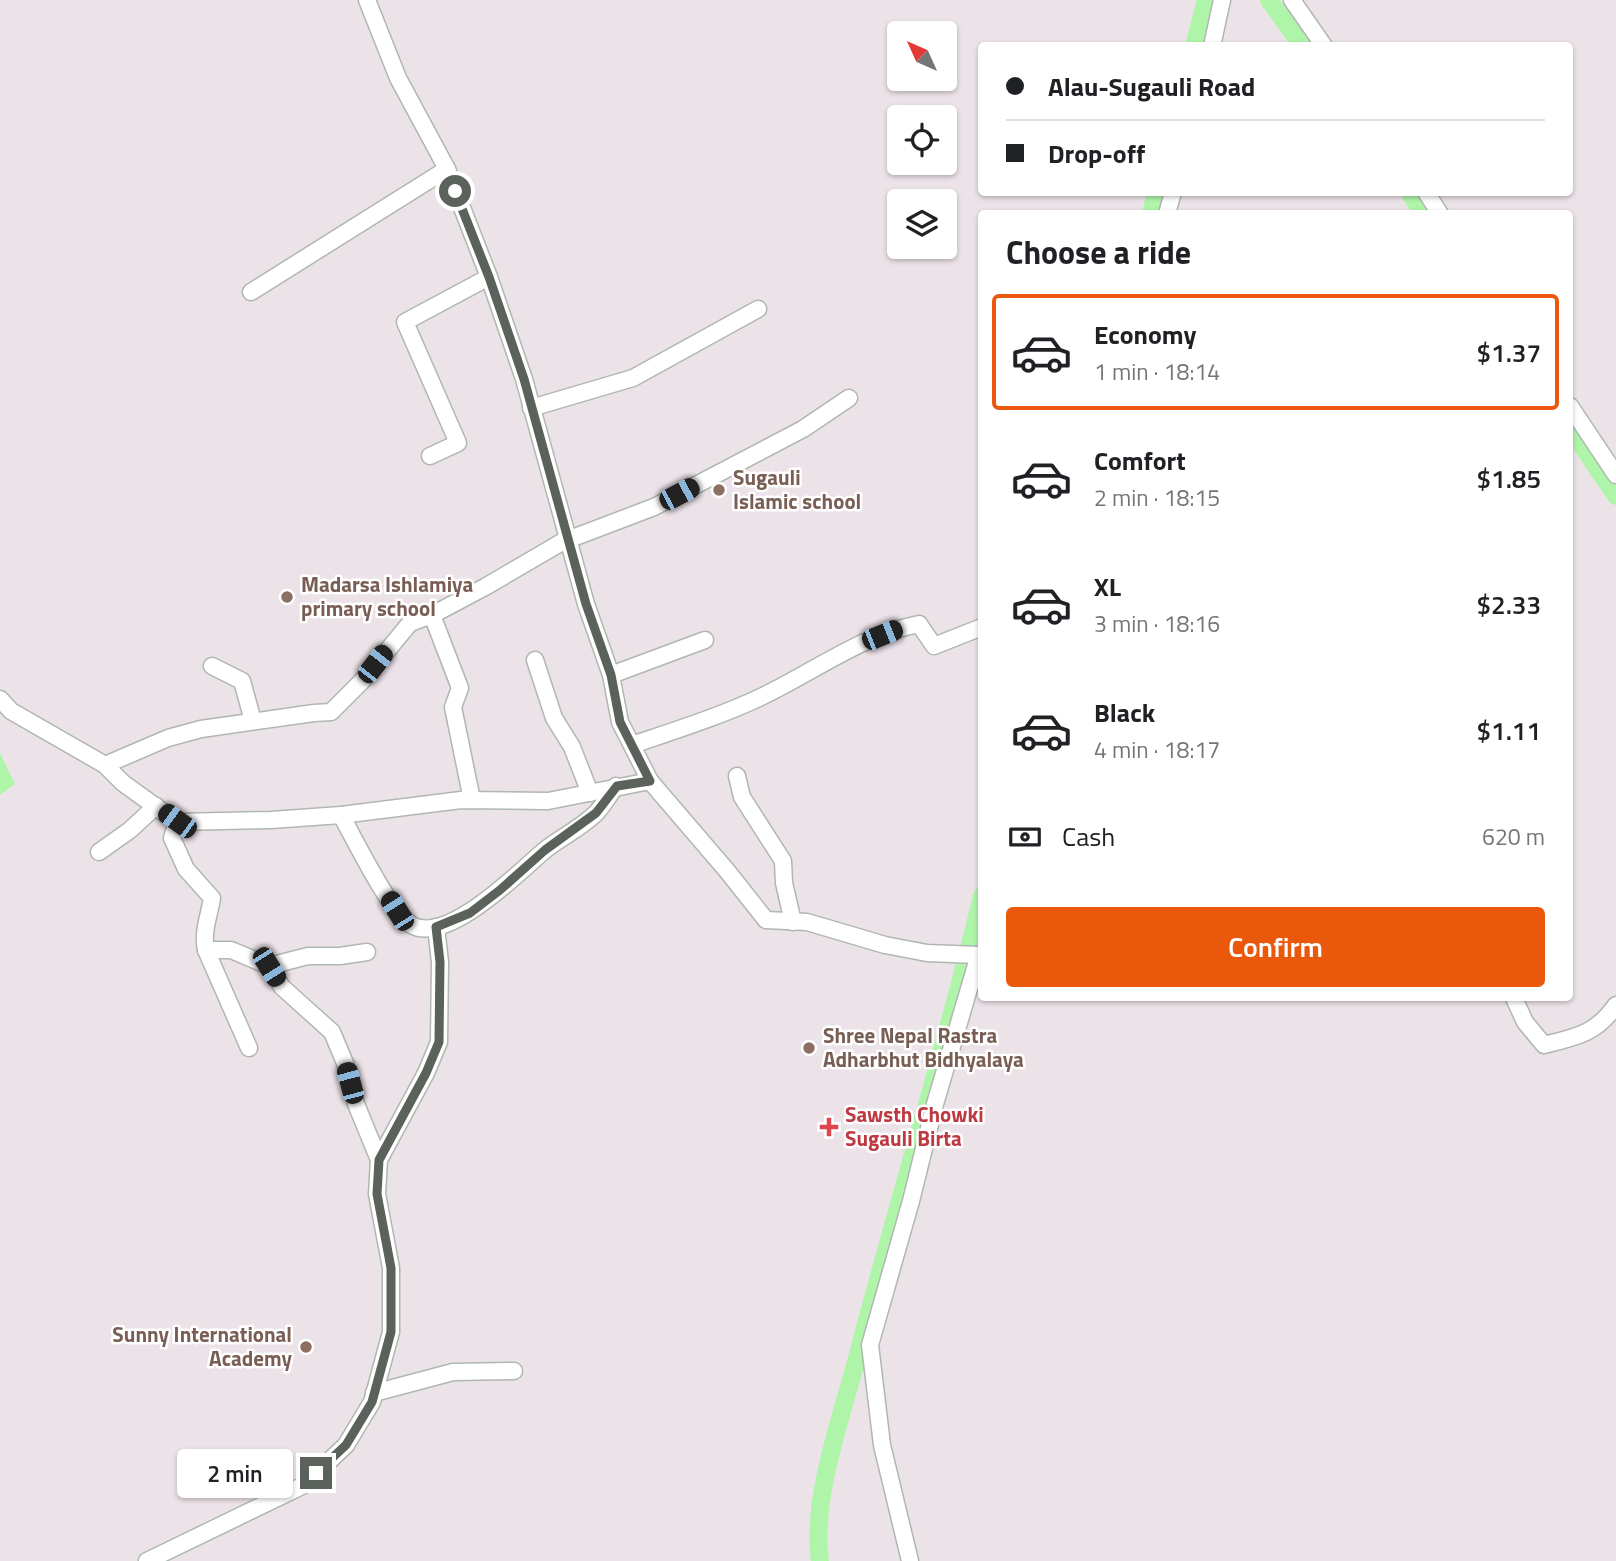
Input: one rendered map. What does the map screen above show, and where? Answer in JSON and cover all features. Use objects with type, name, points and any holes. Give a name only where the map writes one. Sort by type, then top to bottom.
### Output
[{"type":"street","points":[[367,0],[398,78],[447,169],[489,277],[531,408],[586,604],[611,675],[620,722],[650,781],[765,920],[807,922],[885,945],[927,953],[975,952],[911,1201],[870,1345],[882,1445],[910,1561]]},
{"type":"street","points":[[1213,42],[1222,0]]},
{"type":"street","points":[[1292,0],[1321,42]]},
{"type":"street","points":[[251,292],[447,169]]},
{"type":"street","points":[[430,456],[458,443],[405,322],[489,277]]},
{"type":"street","points":[[531,408],[633,378],[758,309]]},
{"type":"street","points":[[105,765],[168,738],[201,729],[331,712],[363,680],[410,623],[432,615],[485,587],[568,539],[654,507],[803,429],[849,398]]},
{"type":"street","points":[[1573,410],[1616,475]]},
{"type":"street","points":[[432,615],[460,688],[453,707],[472,800]]},
{"type":"street","points":[[632,745],[693,725],[763,696],[878,635],[919,624],[934,646],[978,628]]},
{"type":"street","points":[[611,675],[705,640]]},
{"type":"street","points":[[535,660],[554,718],[572,747],[590,793]]},
{"type":"street","points":[[212,666],[242,681],[253,721]]},
{"type":"street","points":[[0,699],[11,711],[105,765],[123,783],[177,821],[271,820],[341,815],[461,800],[548,802],[650,781]]},
{"type":"street","points":[[737,776],[742,797],[777,847],[783,861],[783,883],[793,922]]},
{"type":"street","points":[[341,815],[397,911],[411,925],[421,928],[436,927],[470,913],[500,890],[545,850],[596,813],[617,786]]},
{"type":"street","points":[[99,852],[130,830],[156,806]]},
{"type":"street","points":[[177,821],[172,838],[186,869],[212,898],[203,935],[206,950],[249,1048]]},
{"type":"street","points":[[147,1561],[304,1485],[346,1445],[372,1402],[391,1332],[391,1268],[377,1194],[379,1160],[426,1073],[439,1042],[440,962],[436,927]]},
{"type":"street","points":[[206,950],[232,950],[269,967],[282,987],[332,1032],[345,1063],[356,1104],[379,1160]]},
{"type":"street","points":[[269,967],[308,957],[367,952]]},
{"type":"street","points":[[1515,1001],[1525,1022],[1544,1045],[1589,1032],[1609,1015],[1616,1005]]},
{"type":"street","points":[[374,1393],[453,1372],[514,1371]]},
{"type":"shaded area","points":[[0,753],[15,784],[0,795]]},
{"type":"waterway","points":[[1195,42],[1206,0]]},
{"type":"waterway","points":[[1269,0],[1299,42]]},
{"type":"waterway","points":[[1152,210],[1155,196]]},
{"type":"waterway","points":[[1412,196],[1420,210]]},
{"type":"waterway","points":[[1573,432],[1616,496]]},
{"type":"waterway","points":[[820,1561],[820,1512],[829,1460],[978,911]]},
{"type":"place","name":"Sugauli Islamic school","points":[[719,490]]},
{"type":"place","name":"Madarsa Ishlamiya primary school","points":[[287,597]]},
{"type":"place","name":"Shree Nepal Rastra Adharbhut Bidhyalaya","points":[[809,1048]]},
{"type":"place","name":"Sawsth Chowki Sugauli Birta","points":[[829,1127]]},
{"type":"place","name":"Sunny International Academy","points":[[306,1347]]},
{"type":"route","points":[[316,1473],[346,1445],[372,1402],[391,1332],[391,1268],[377,1194],[379,1160],[426,1073],[439,1042],[440,962],[436,927],[470,913],[500,890],[545,850],[596,813],[617,786],[650,781],[620,722],[611,675],[586,604],[524,379],[489,277],[455,191]]}]
